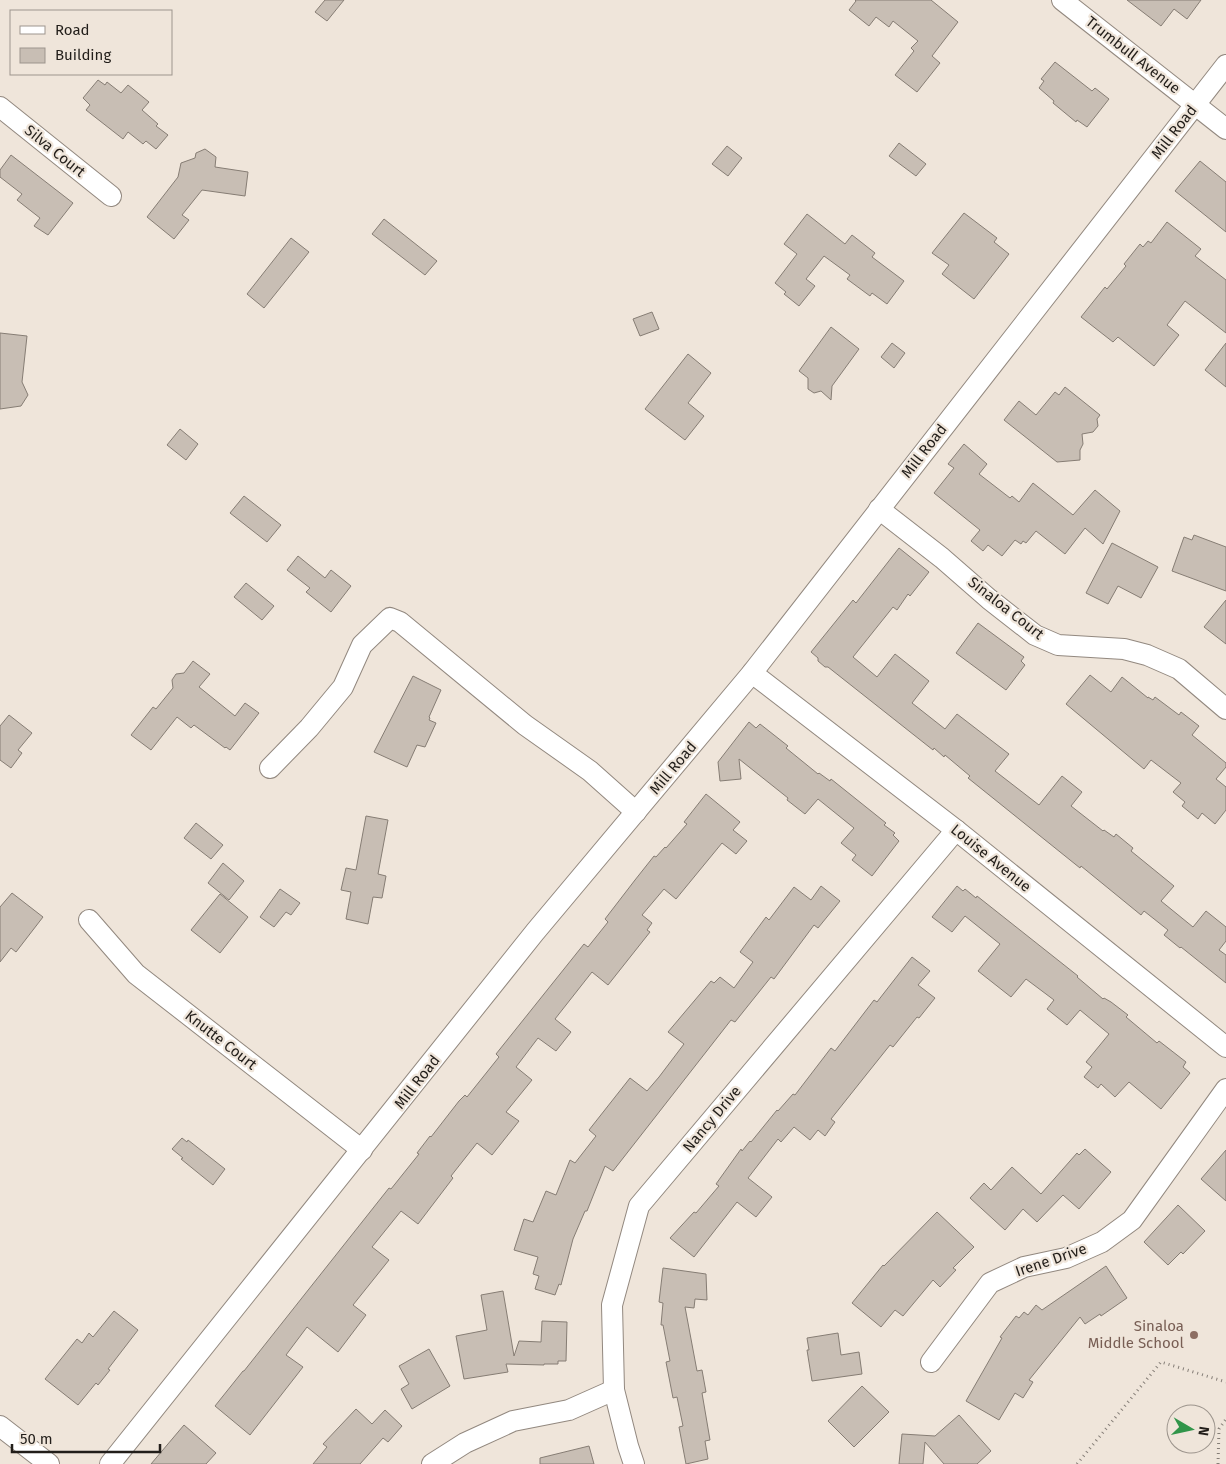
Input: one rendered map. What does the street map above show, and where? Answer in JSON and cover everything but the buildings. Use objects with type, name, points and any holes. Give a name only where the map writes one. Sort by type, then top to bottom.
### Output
[{"type":"street","name":"Trumbull Avenue","points":[[1062,0],[1226,129]]},
{"type":"street","name":"Mill Road","points":[[110,1464],[535,932],[752,673],[1226,65]]},
{"type":"street","name":"Silva Court","points":[[0,107],[111,196]]},
{"type":"street","name":"Sinaloa Court","points":[[879,509],[1035,635],[1058,645],[1124,649],[1148,655],[1179,669],[1226,709]]},
{"type":"street","points":[[270,768],[309,728],[343,687],[362,644],[390,618],[400,622],[524,725],[590,771],[636,812]]},
{"type":"street","name":"Louise Avenue","points":[[752,673],[956,830],[1226,1048]]},
{"type":"street","name":"Nancy Drive","points":[[634,1464],[614,1390],[612,1305],[639,1206],[956,830]]},
{"type":"street","name":"Knutte Court","points":[[89,920],[136,974],[362,1150]]},
{"type":"street","name":"Irene Drive","points":[[931,1362],[990,1283],[1024,1267],[1066,1258],[1102,1242],[1132,1220],[1226,1089]]},
{"type":"street","points":[[432,1464],[465,1443],[513,1421],[569,1410],[614,1390]]},
{"type":"street","points":[[0,1426],[49,1464]]},
{"type":"path","points":[[1077,1464],[1161,1362],[1226,1382]]},
{"type":"path","points":[[1218,1464],[1219,1429],[1226,1419]]},
{"type":"place","name":"Sinaloa Middle School","points":[[1194,1335]]}]
